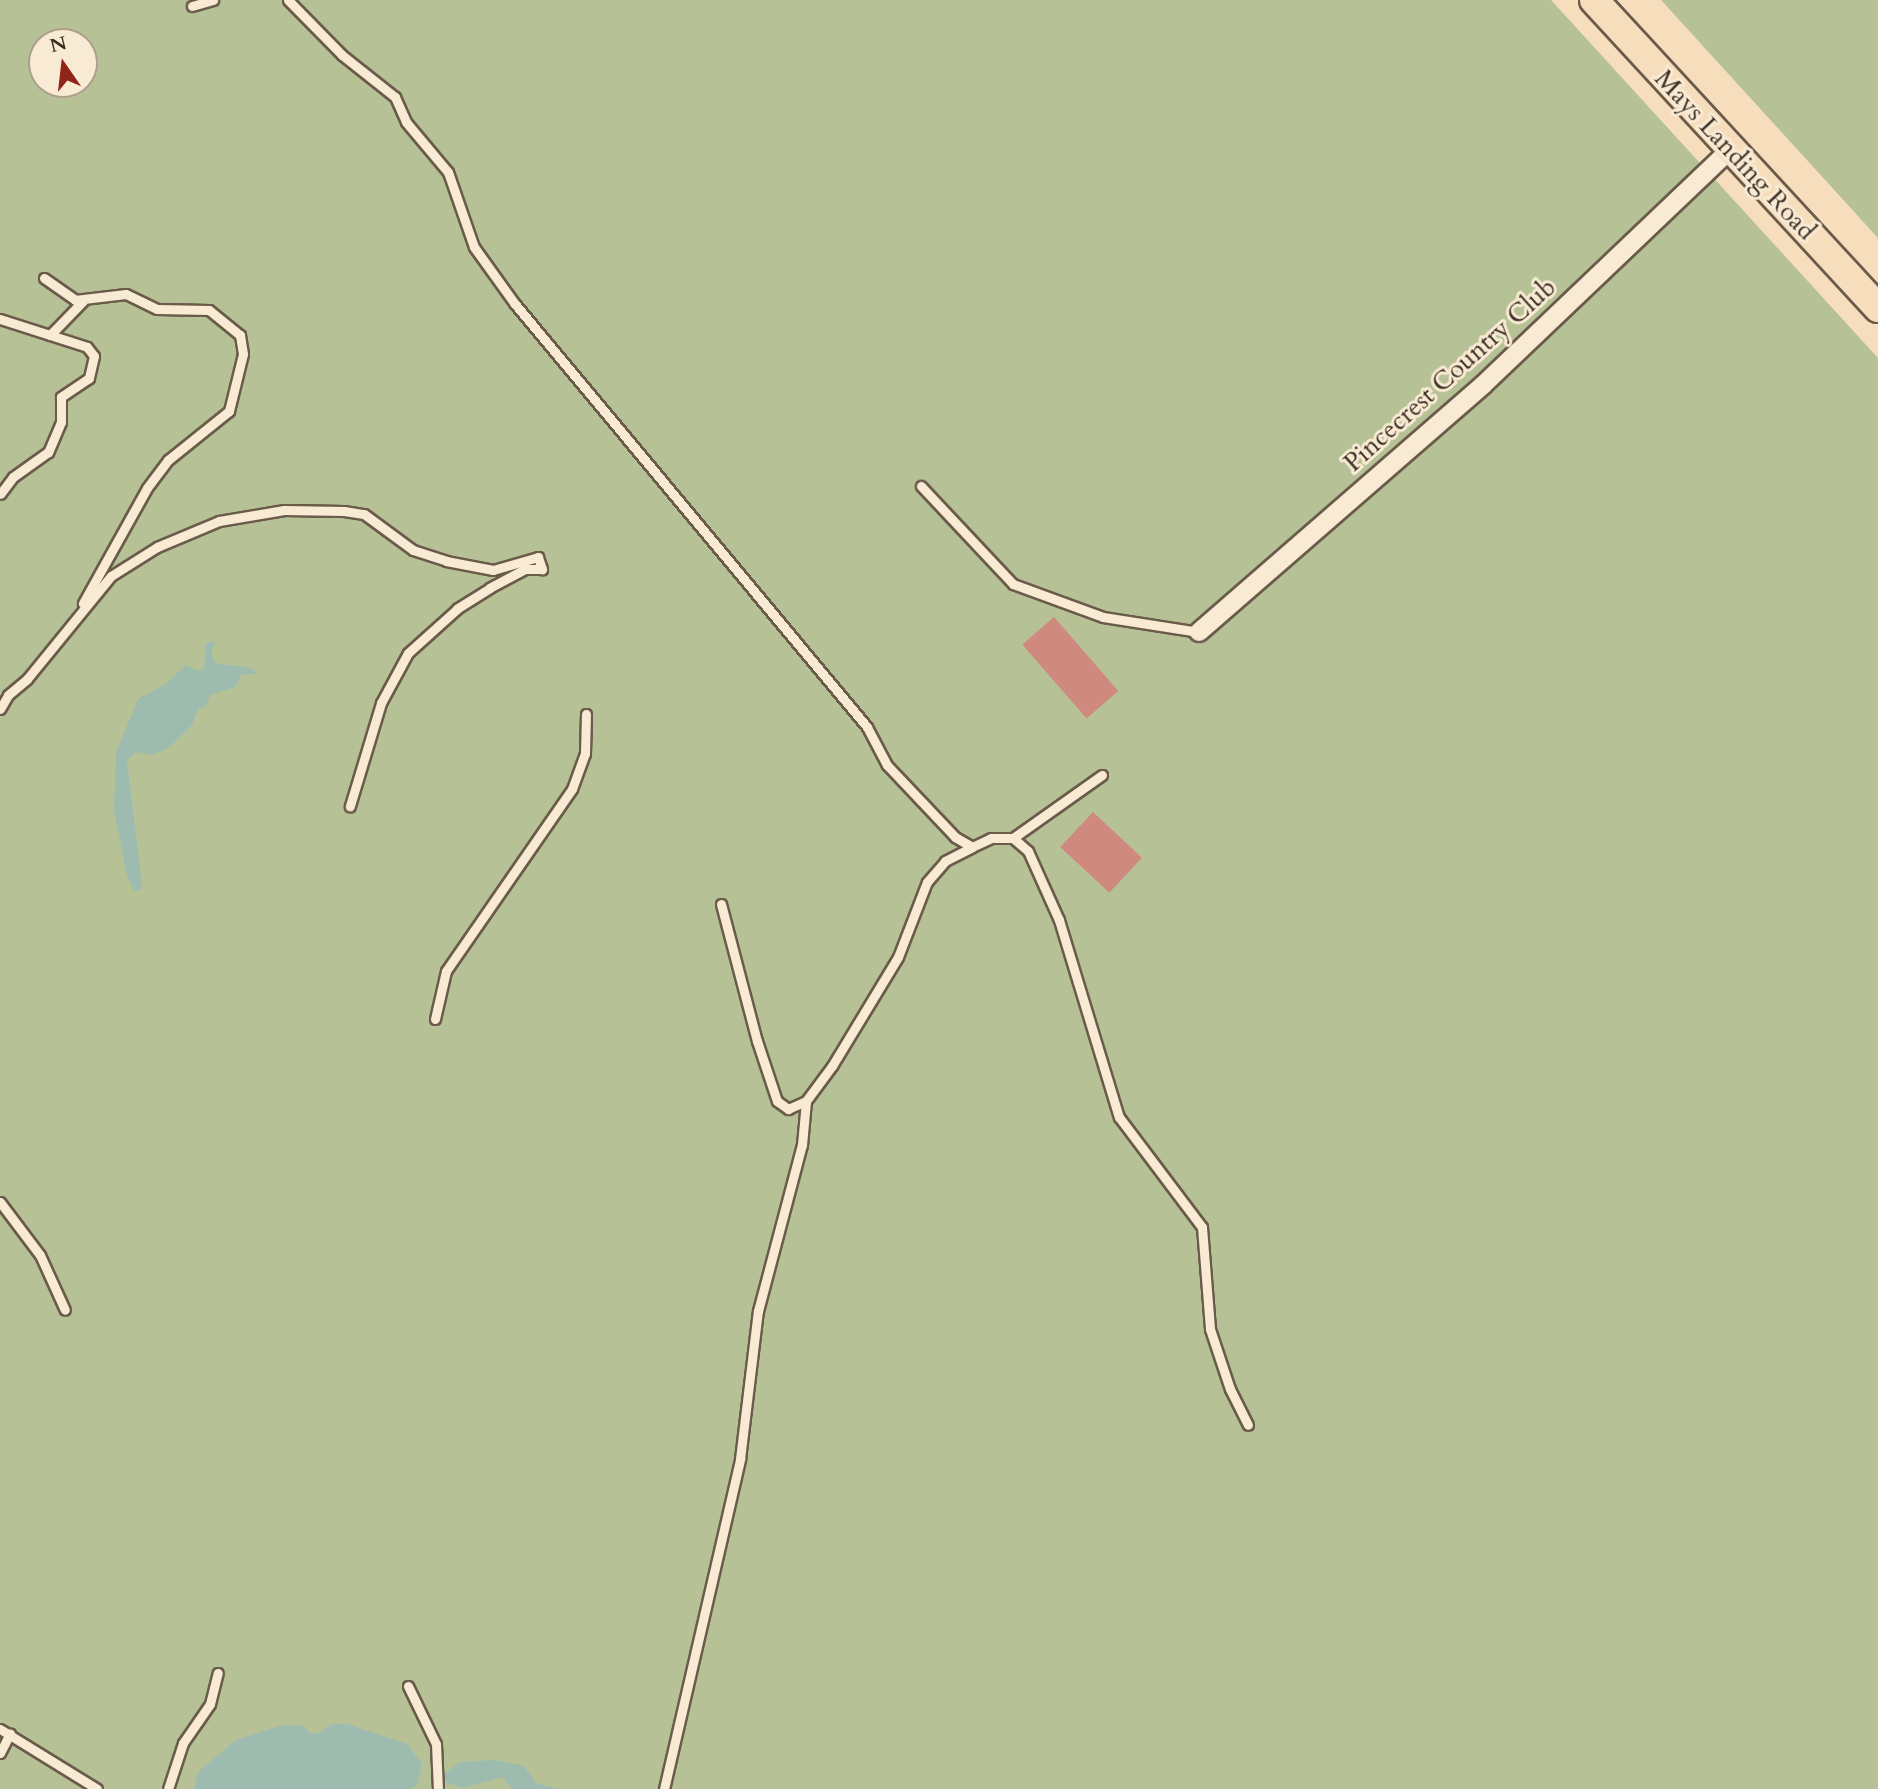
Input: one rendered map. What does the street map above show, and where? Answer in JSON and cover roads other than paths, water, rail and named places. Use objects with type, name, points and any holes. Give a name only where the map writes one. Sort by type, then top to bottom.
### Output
[{"type":"main road","name":"Mays Landing Road","points":[[1594,0],[1729,151],[1878,308]]},
{"type":"street","name":"Pincecrest Country Club","points":[[1199,632],[1483,385],[1729,151]]},
{"type":"lane","points":[[192,6],[213,0]]},
{"type":"lane","points":[[288,0],[342,55],[395,97],[406,122],[448,172],[474,247],[515,304],[867,727],[887,765],[955,837],[972,847]]},
{"type":"lane","points":[[44,278],[75,300],[126,294],[157,309],[209,310],[226,319],[240,335],[243,354],[229,411],[169,460],[147,488],[76,617]]},
{"type":"lane","points":[[50,335],[83,301]]},
{"type":"lane","points":[[0,319],[87,348],[94,356],[89,379],[61,397],[61,422],[48,452],[13,477],[0,494]]},
{"type":"lane","points":[[921,485],[1013,584],[1103,617],[1199,632]]},
{"type":"lane","points":[[0,709],[111,576],[139,556],[219,521],[258,513],[364,514],[412,550],[493,570],[538,557],[542,569],[525,569],[490,588],[457,609],[408,653],[381,703],[350,806]]},
{"type":"lane","points":[[435,1019],[446,971],[572,789],[585,754],[586,714]]},
{"type":"lane","points":[[664,1789],[740,1459],[758,1311],[802,1145],[806,1101],[898,957],[927,882],[945,860],[991,838],[1013,838],[1102,775]]},
{"type":"lane","points":[[1013,838],[1028,851],[1059,920],[1119,1117],[1202,1227],[1210,1329],[1230,1389],[1248,1425]]},
{"type":"lane","points":[[721,904],[777,1101],[788,1109],[806,1101]]},
{"type":"lane","points":[[0,1202],[40,1255],[65,1310]]},
{"type":"lane","points":[[168,1789],[183,1742],[210,1704],[218,1673]]},
{"type":"lane","points":[[408,1686],[436,1744],[438,1789]]},
{"type":"lane","points":[[0,1729],[97,1789]]},
{"type":"lane","points":[[0,1753],[10,1733]]}]
